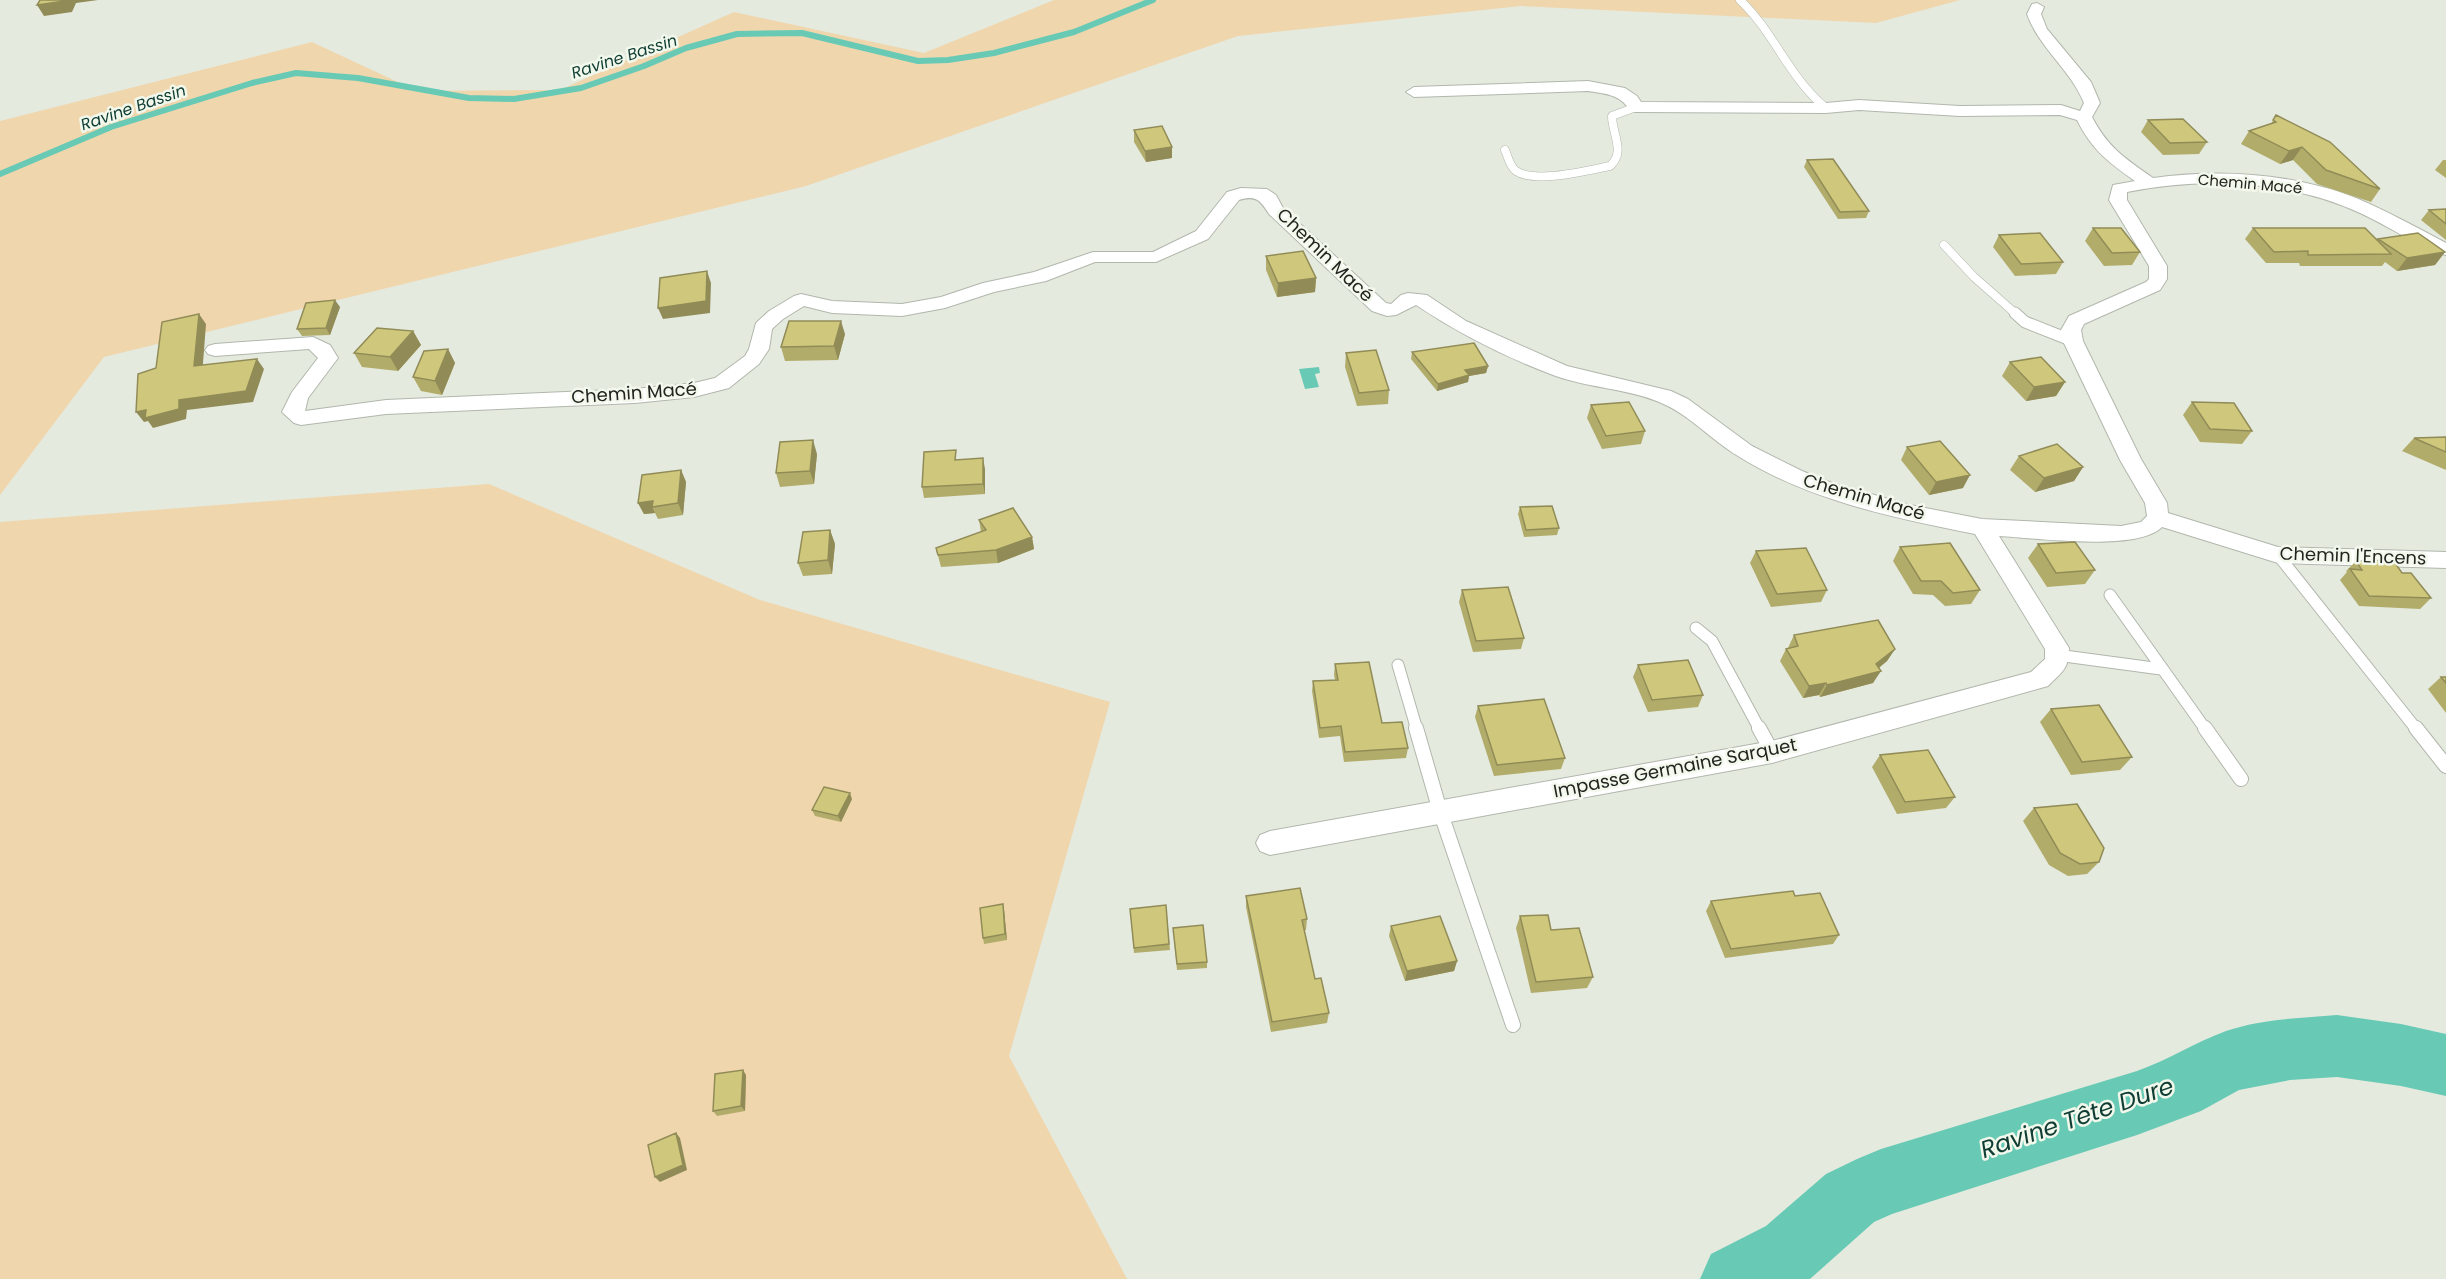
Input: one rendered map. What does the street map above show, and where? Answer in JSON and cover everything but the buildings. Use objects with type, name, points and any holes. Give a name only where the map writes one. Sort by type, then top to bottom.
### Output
[{"type":"street","points":[[2037,7],[2034,14],[2040,30],[2088,91],[2092,103],[2084,117]]},
{"type":"street","points":[[1414,92],[1588,86],[1619,91],[1631,99],[1636,107],[1826,108],[1859,105],[1960,111],[2061,110],[2084,117],[2095,139],[2111,156],[2148,182]]},
{"type":"street","name":"Chemin Macé","points":[[2073,341],[2071,330],[2076,320],[2153,286],[2158,279],[2158,266],[2118,200],[2119,189],[2148,182],[2197,179],[2266,182],[2313,190],[2385,217],[2446,250]]},
{"type":"street","name":"Chemin Macé","points":[[215,350],[314,343],[323,349],[328,358],[323,368],[304,386],[295,400],[292,412],[301,418],[386,406],[635,396],[694,390],[722,383],[752,360],[759,349],[763,327],[776,315],[801,300],[832,308],[902,310],[945,302],[990,287],[1039,277],[1093,257],[1156,257],[1202,235],[1233,196],[1247,192],[1261,193],[1270,199],[1275,210],[1291,226],[1379,307],[1387,310],[1396,309],[1408,299],[1420,299],[1458,324],[1561,371],[1664,396],[1681,404],[1745,451],[1794,477],[1824,488],[1910,513],[1982,527],[2121,534],[2148,528],[2158,518]]},
{"type":"street","points":[[2073,341],[2131,460],[2156,503],[2158,518]]},
{"type":"street","name":"Chemin l'Encens","points":[[2158,518],[2278,555],[2446,560]]},
{"type":"street","points":[[1982,527],[2057,648],[2057,655]]},
{"type":"street","name":"Impasse Germaine Sarquet","points":[[1270,843],[1772,752],[2039,679],[2057,662],[2057,655]]},
{"type":"lane","points":[[1740,0],[1768,33],[1796,77],[1826,108]]},
{"type":"lane","points":[[1505,150],[1511,165],[1524,174],[1556,174],[1610,166],[1617,162],[1620,153],[1611,126],[1612,116],[1636,107]]},
{"type":"lane","points":[[1944,244],[1974,277],[2025,322],[2073,341]]},
{"type":"lane","points":[[2278,555],[2446,766]]},
{"type":"lane","points":[[2110,595],[2241,779]]},
{"type":"lane","points":[[1696,628],[1712,641],[1772,752]]},
{"type":"lane","points":[[2057,655],[2161,669]]},
{"type":"lane","points":[[1398,665],[1440,811],[1513,1025]]},
{"type":"shaded area","points":[[1054,0],[1960,0],[1876,23],[1521,6],[1238,36],[806,186],[104,357],[0,495],[0,121],[312,42],[417,91],[560,90],[734,12],[924,53]]},
{"type":"shaded area","points":[[489,484],[760,600],[1110,702],[1009,1056],[1127,1279],[0,1279],[0,522]]},
{"type":"water","points":[[1319,367],[1320,373],[1315,374],[1319,387],[1305,389],[1299,369]]},
{"type":"waterway","name":"Ravine Bassin","points":[[0,174],[111,127],[252,83],[296,73],[358,78],[469,98],[514,99],[581,88],[644,66],[686,48],[737,34],[802,33],[918,61],[948,60],[994,53],[1074,32],[1153,0]]},
{"type":"waterway","name":"Ravine Tête Dure","points":[[1736,1279],[1791,1251],[1850,1198],[1881,1183],[2137,1103],[2178,1088],[2229,1061],[2290,1049],[2337,1046],[2401,1055],[2446,1065]]}]
